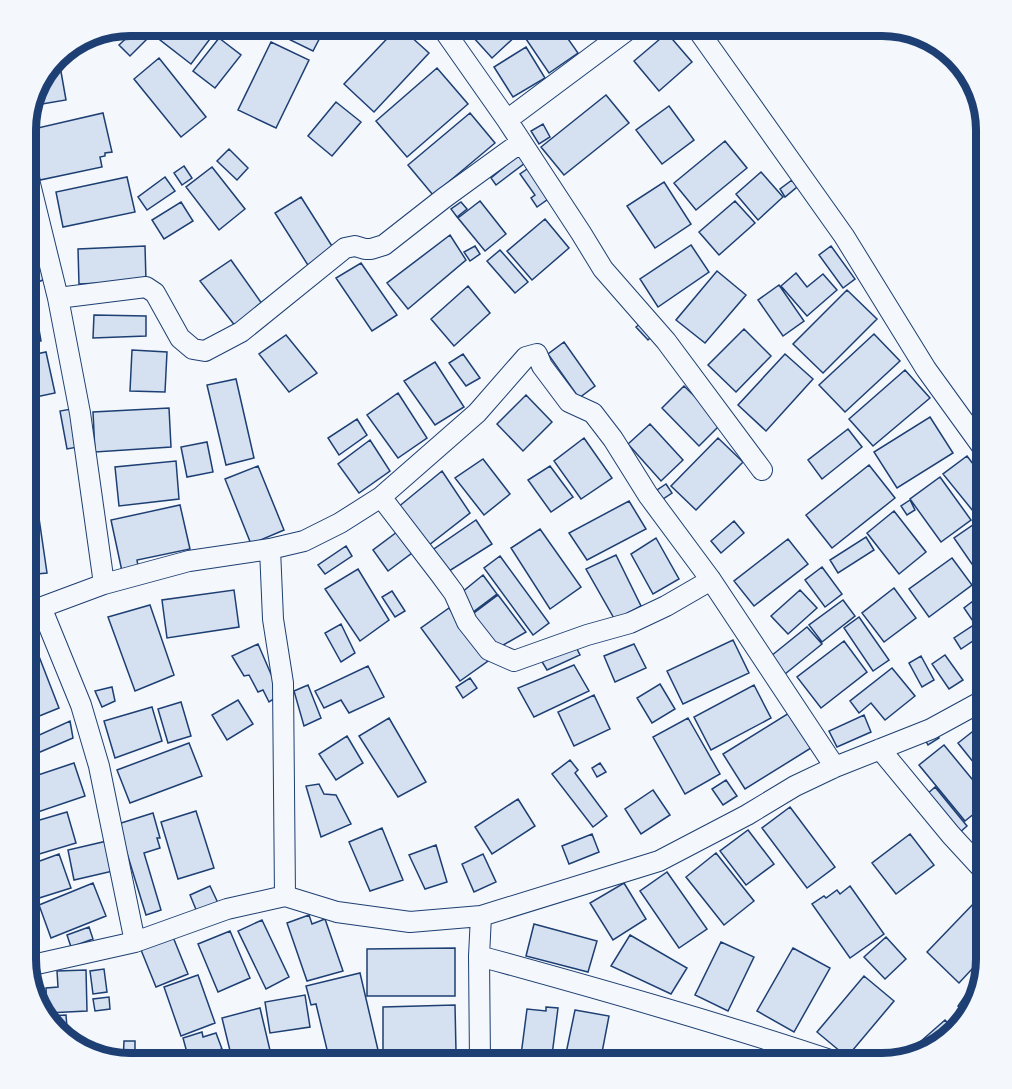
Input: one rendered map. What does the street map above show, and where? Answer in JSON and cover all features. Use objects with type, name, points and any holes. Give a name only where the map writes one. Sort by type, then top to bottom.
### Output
[{"type":"street","points":[[448,36],[507,120],[603,269],[666,341],[762,470]]},
{"type":"street","points":[[507,120],[620,36]]},
{"type":"street","points":[[702,36],[844,236],[926,369],[976,437]]},
{"type":"street","points":[[58,298],[146,287],[155,293],[180,338],[193,349],[205,351],[241,332],[345,248],[355,246],[371,249],[384,245],[520,142]]},
{"type":"street","points":[[36,208],[58,298],[80,414],[104,584]]},
{"type":"street","points":[[36,609],[104,584],[189,561],[304,542],[340,524],[381,497],[477,413],[526,357],[537,354],[542,366],[569,402],[592,413],[613,439],[648,495],[711,580],[835,767]]},
{"type":"street","points":[[381,497],[454,593],[467,622],[489,650],[514,661],[587,635],[630,623],[666,606],[711,580]]},
{"type":"street","points":[[270,549],[273,619],[283,683],[285,896]]},
{"type":"street","points":[[36,616],[81,705],[99,766],[135,942]]},
{"type":"street","points":[[37,964],[135,942],[227,909],[285,896],[337,912],[410,922],[481,916],[659,861],[747,815],[795,786],[835,767],[931,729],[976,705]]},
{"type":"street","points":[[880,749],[951,836],[976,862]]},
{"type":"street","points":[[480,1053],[481,916]]},
{"type":"street","points":[[479,956],[603,990],[809,1053]]},
{"type":"building","points":[[128,36],[144,36],[147,39],[130,56],[119,45]]},
{"type":"building","points":[[155,36],[212,36],[191,64]]},
{"type":"building","points":[[282,36],[321,36],[313,51]]},
{"type":"building","points":[[390,36],[410,36],[429,53],[374,112],[344,84]]},
{"type":"building","points":[[472,36],[516,36],[492,58]]},
{"type":"building","points":[[530,36],[566,36],[578,53],[549,73],[526,39]]},
{"type":"building","points":[[663,36],[670,36],[692,62],[659,91],[634,61]]},
{"type":"building","points":[[219,38],[241,55],[215,88],[193,71]]},
{"type":"building","points":[[271,42],[309,60],[276,128],[238,110]]},
{"type":"building","points":[[526,47],[545,78],[513,97],[494,67]]},
{"type":"building","points":[[159,58],[206,117],[181,137],[134,79]]},
{"type":"building","points":[[60,67],[66,100],[40,104],[46,88]]},
{"type":"building","points":[[437,68],[468,104],[407,157],[376,121]]},
{"type":"building","points":[[606,95],[629,123],[564,175],[541,147]]},
{"type":"building","points":[[336,102],[361,122],[332,156],[308,136]]},
{"type":"building","points":[[669,106],[694,140],[662,164],[636,130]]},
{"type":"building","points":[[103,113],[112,152],[100,157],[102,167],[40,180],[36,162],[36,128]]},
{"type":"building","points":[[470,113],[495,143],[433,195],[408,165]]},
{"type":"building","points":[[543,124],[550,137],[539,144],[531,131]]},
{"type":"building","points":[[725,141],[747,168],[696,210],[674,183]]},
{"type":"building","points":[[229,149],[248,168],[237,180],[217,161]]},
{"type":"building","points":[[519,155],[525,163],[496,185],[491,178]]},
{"type":"building","points":[[184,166],[192,178],[182,185],[174,173]]},
{"type":"building","points":[[212,167],[245,209],[219,230],[186,187]]},
{"type":"building","points":[[530,167],[551,197],[537,207],[531,198],[535,195],[520,174]]},
{"type":"building","points":[[761,172],[783,197],[758,220],[736,194]]},
{"type":"building","points":[[127,177],[135,212],[63,227],[56,192]]},
{"type":"building","points":[[165,177],[175,191],[147,210],[138,197]]},
{"type":"building","points":[[792,180],[797,187],[785,197],[780,189]]},
{"type":"building","points":[[664,182],[691,224],[655,248],[627,206]]},
{"type":"building","points":[[301,197],[337,254],[311,270],[275,213]]},
{"type":"building","points":[[480,201],[506,234],[485,251],[458,218]]},
{"type":"building","points":[[735,201],[755,223],[719,255],[699,232]]},
{"type":"building","points":[[181,202],[193,221],[164,239],[152,220]]},
{"type":"building","points":[[461,202],[467,209],[457,217],[451,209]]},
{"type":"building","points":[[545,219],[569,248],[532,280],[507,251]]},
{"type":"building","points":[[450,235],[466,260],[408,309],[387,283]]},
{"type":"building","points":[[691,245],[709,272],[658,307],[640,279]]},
{"type":"building","points":[[145,246],[146,281],[79,284],[78,249]]},
{"type":"building","points":[[475,246],[480,254],[470,261],[464,252]]},
{"type":"building","points":[[831,246],[855,279],[843,288],[819,255]]},
{"type":"building","points":[[39,249],[50,277],[36,283],[36,250]]},
{"type":"building","points":[[500,250],[528,282],[515,293],[487,261]]},
{"type":"building","points":[[231,260],[265,308],[236,327],[200,281]]},
{"type":"building","points":[[361,263],[397,315],[372,331],[336,278]]},
{"type":"building","points":[[717,271],[746,295],[705,343],[676,320]]},
{"type":"building","points":[[796,273],[807,287],[823,274],[837,290],[807,316],[781,286]]},
{"type":"building","points":[[779,285],[804,321],[783,336],[758,300]]},
{"type":"building","points":[[468,286],[490,313],[454,346],[431,319]]},
{"type":"building","points":[[847,290],[877,319],[823,373],[793,344]]},
{"type":"building","points":[[36,312],[41,341],[36,342]]},
{"type":"building","points":[[94,315],[146,316],[146,336],[93,338]]},
{"type":"building","points":[[644,321],[655,333],[648,340],[636,327]]},
{"type":"building","points":[[744,329],[771,356],[736,392],[708,365]]},
{"type":"building","points":[[874,334],[900,361],[845,412],[819,385]]},
{"type":"building","points":[[286,335],[317,373],[289,392],[259,354]]},
{"type":"building","points":[[564,342],[595,386],[579,398],[548,354]]},
{"type":"building","points":[[132,350],[167,352],[165,392],[130,391]]},
{"type":"building","points":[[46,352],[55,393],[36,397],[36,354]]},
{"type":"building","points":[[463,354],[480,378],[466,386],[449,363]]},
{"type":"building","points":[[785,354],[813,379],[766,431],[738,405]]},
{"type":"building","points":[[435,362],[464,407],[435,425],[404,381]]},
{"type":"building","points":[[905,370],[930,398],[873,446],[849,419]]},
{"type":"building","points":[[236,379],[254,458],[226,465],[207,385]]},
{"type":"building","points":[[684,386],[722,423],[699,446],[662,408]]},
{"type":"building","points":[[398,393],[427,438],[398,458],[367,415]]},
{"type":"building","points":[[526,395],[552,422],[523,451],[497,424]]},
{"type":"building","points":[[169,408],[171,447],[95,452],[93,412]]},
{"type":"building","points":[[71,409],[78,447],[67,449],[60,411]]},
{"type":"building","points":[[930,417],[953,453],[897,488],[874,452]]},
{"type":"building","points":[[357,419],[367,435],[339,455],[328,438]]},
{"type":"building","points":[[650,424],[683,460],[661,481],[628,444]]},
{"type":"building","points":[[848,429],[862,447],[822,479],[808,460]]},
{"type":"building","points":[[584,438],[612,478],[581,499],[554,461]]},
{"type":"building","points":[[718,438],[743,462],[696,510],[671,486]]},
{"type":"building","points":[[370,440],[390,471],[359,493],[338,464]]},
{"type":"building","points":[[207,442],[213,472],[187,477],[181,447]]},
{"type":"building","points":[[967,456],[976,468],[976,508],[973,511],[943,474]]},
{"type":"building","points":[[483,459],[510,494],[484,515],[455,478]]},
{"type":"building","points":[[176,461],[179,499],[119,506],[115,467]]},
{"type":"building","points":[[869,465],[895,498],[832,548],[806,515]]},
{"type":"building","points":[[258,466],[284,530],[251,544],[225,479]]},
{"type":"building","points":[[550,466],[573,497],[551,512],[528,480]]},
{"type":"building","points":[[442,471],[470,513],[429,545],[397,508]]},
{"type":"building","points":[[940,477],[971,520],[941,542],[910,499]]},
{"type":"building","points":[[666,484],[672,493],[663,499],[657,490]]},
{"type":"building","points":[[36,498],[47,573],[36,574]]},
{"type":"building","points":[[910,500],[915,510],[907,515],[901,506]]},
{"type":"building","points":[[629,501],[646,529],[587,560],[569,533]]},
{"type":"building","points":[[180,505],[190,549],[137,560],[139,572],[123,576],[111,520]]},
{"type":"building","points":[[894,511],[926,552],[899,574],[867,533]]},
{"type":"building","points":[[476,520],[492,544],[446,573],[431,551]]},
{"type":"building","points":[[734,521],[744,533],[721,553],[711,541]]},
{"type":"building","points":[[976,523],[976,566],[974,567],[954,538]]},
{"type":"building","points":[[401,529],[416,550],[388,571],[373,550]]},
{"type":"building","points":[[540,529],[581,587],[550,609],[511,548]]},
{"type":"building","points":[[866,537],[874,550],[838,573],[830,560]]},
{"type":"building","points":[[656,538],[679,579],[653,594],[631,554]]},
{"type":"building","points":[[788,539],[808,564],[754,606],[734,581]]},
{"type":"building","points":[[346,546],[352,556],[325,574],[318,565]]},
{"type":"building","points":[[616,555],[641,606],[615,620],[586,569]]},
{"type":"building","points":[[500,556],[549,623],[533,635],[484,568]]},
{"type":"building","points":[[952,558],[972,585],[929,617],[909,589]]},
{"type":"building","points":[[822,567],[842,594],[825,607],[805,580]]},
{"type":"building","points":[[358,569],[389,620],[360,641],[325,589]]},
{"type":"building","points":[[483,575],[497,594],[469,615],[461,593]]},
{"type":"building","points":[[894,588],[916,618],[884,642],[862,613]]},
{"type":"building","points":[[234,590],[239,627],[167,638],[162,600]]},
{"type":"building","points":[[800,590],[817,608],[788,634],[771,616]]},
{"type":"building","points":[[392,591],[405,611],[395,617],[382,597]]},
{"type":"building","points":[[498,595],[526,632],[493,651],[470,616]]},
{"type":"building","points":[[843,600],[855,616],[822,642],[809,625]]},
{"type":"building","points":[[973,601],[976,606],[976,639],[961,649],[954,638],[975,624],[964,608]]},
{"type":"building","points":[[150,605],[174,675],[135,691],[108,617]]},
{"type":"building","points":[[449,608],[488,661],[460,681],[421,628]]},
{"type":"building","points":[[859,617],[889,660],[873,671],[844,628]]},
{"type":"building","points":[[341,624],[355,653],[341,662],[325,633]]},
{"type":"building","points":[[807,627],[822,644],[785,674],[771,656]]},
{"type":"building","points":[[733,640],[749,673],[683,704],[667,671]]},
{"type":"building","points":[[844,641],[867,672],[821,708],[797,677]]},
{"type":"building","points":[[258,644],[280,695],[269,702],[263,690],[258,692],[249,675],[244,676],[232,656]]},
{"type":"building","points":[[634,644],[646,668],[615,682],[604,656]]},
{"type":"building","points":[[575,645],[580,655],[547,670],[541,660]]},
{"type":"building","points":[[36,649],[59,708],[36,717]]},
{"type":"building","points":[[945,655],[963,680],[949,689],[932,664]]},
{"type":"building","points":[[921,656],[934,680],[922,687],[909,663]]},
{"type":"building","points":[[574,665],[589,691],[534,717],[518,688]]},
{"type":"building","points":[[368,666],[384,697],[349,713],[341,700],[324,708],[315,691]]},
{"type":"building","points":[[892,668],[915,696],[885,720],[871,703],[859,713],[850,701]]},
{"type":"building","points":[[470,678],[477,688],[463,698],[456,687]]},
{"type":"building","points":[[660,684],[675,709],[652,723],[637,698]]},
{"type":"building","points":[[308,685],[321,718],[304,726],[294,691]]},
{"type":"building","points":[[754,685],[771,718],[711,750],[694,717]]},
{"type":"building","points":[[112,687],[115,701],[102,707],[95,691]]},
{"type":"building","points":[[594,695],[610,729],[574,746],[558,712]]},
{"type":"building","points":[[238,700],[253,724],[227,740],[212,715]]},
{"type":"building","points":[[181,702],[191,736],[168,743],[158,709]]},
{"type":"building","points":[[152,707],[162,741],[115,758],[104,721]]},
{"type":"building","points":[[976,708],[976,723],[969,712]]},
{"type":"building","points":[[789,713],[811,748],[745,789],[723,754]]},
{"type":"building","points":[[864,715],[871,732],[837,747],[829,731]]},
{"type":"building","points":[[389,718],[426,782],[398,797],[359,736]]},
{"type":"building","points":[[688,718],[720,774],[685,794],[653,737]]},
{"type":"building","points":[[70,721],[73,738],[36,754],[36,736]]},
{"type":"building","points":[[932,726],[939,738],[928,745],[921,732]]},
{"type":"building","points":[[976,729],[976,766],[958,743]]},
{"type":"building","points":[[347,736],[363,763],[336,780],[319,754]]},
{"type":"building","points":[[189,743],[202,776],[130,803],[117,770]]},
{"type":"building","points":[[944,745],[976,784],[976,812],[965,821],[919,765]]},
{"type":"building","points":[[570,760],[578,770],[575,773],[607,816],[593,827],[552,774]]},
{"type":"building","points":[[74,763],[85,796],[36,813],[36,776]]},
{"type":"building","points":[[600,763],[606,772],[597,777],[592,768]]},
{"type":"building","points":[[726,780],[737,796],[723,805],[712,789]]},
{"type":"building","points":[[319,784],[324,794],[336,795],[351,824],[321,837],[306,786]]},
{"type":"building","points":[[935,787],[967,826],[958,834],[926,795]]},
{"type":"building","points":[[653,790],[670,815],[641,834],[625,809]]},
{"type":"building","points":[[518,799],[535,826],[492,854],[475,827]]},
{"type":"building","points":[[790,807],[835,867],[807,888],[762,828]]},
{"type":"building","points":[[196,811],[214,868],[178,879],[161,822]]},
{"type":"building","points":[[67,812],[76,843],[36,855],[36,821]]},
{"type":"building","points":[[153,813],[160,838],[157,838],[160,848],[144,853],[161,910],[146,915],[118,824]]},
{"type":"building","points":[[382,828],[403,880],[370,891],[349,842]]},
{"type":"building","points":[[748,830],[774,864],[746,885],[720,851]]},
{"type":"building","points":[[592,834],[599,852],[569,864],[562,846]]},
{"type":"building","points":[[910,834],[934,865],[896,894],[872,863]]},
{"type":"building","points":[[107,841],[113,871],[74,880],[68,850]]},
{"type":"building","points":[[436,845],[447,882],[425,889],[409,855]]},
{"type":"building","points":[[716,853],[754,901],[724,925],[686,877]]},
{"type":"building","points":[[59,854],[71,888],[36,899],[36,862]]},
{"type":"building","points":[[483,854],[496,882],[474,892],[462,864]]},
{"type":"building","points":[[667,872],[707,929],[679,948],[640,891]]},
{"type":"building","points":[[93,883],[106,916],[51,938],[39,905]]},
{"type":"building","points":[[624,883],[646,919],[613,940],[590,903]]},
{"type":"building","points":[[210,886],[218,903],[197,912],[190,895]]},
{"type":"building","points":[[850,886],[884,934],[850,958],[812,904],[837,890],[840,894]]},
{"type":"building","points":[[975,902],[975,965],[959,983],[927,952]]},
{"type":"building","points":[[309,915],[312,924],[325,919],[343,971],[307,981],[287,923]]},
{"type":"building","points":[[262,920],[289,977],[266,989],[238,931]]},
{"type":"building","points":[[534,924],[597,941],[588,972],[526,956]]},
{"type":"building","points":[[89,927],[93,939],[71,947],[67,935]]},
{"type":"building","points":[[230,931],[250,978],[218,992],[198,944]]},
{"type":"building","points":[[630,935],[687,968],[671,994],[611,966]]},
{"type":"building","points":[[173,937],[188,974],[156,987],[141,950]]},
{"type":"building","points":[[886,937],[906,959],[885,979],[864,957]]},
{"type":"building","points":[[721,942],[754,957],[728,1011],[695,995]]},
{"type":"building","points":[[455,948],[455,996],[367,996],[367,949]]},
{"type":"building","points":[[793,948],[830,968],[794,1032],[757,1011]]},
{"type":"building","points":[[104,969],[107,992],[93,994],[90,971]]},
{"type":"building","points":[[86,970],[87,1011],[53,1013],[47,1001],[46,988],[58,987],[57,971]]},
{"type":"building","points":[[360,973],[378,1050],[366,1053],[328,1053],[316,1004],[311,1005],[306,986]]},
{"type":"building","points":[[198,975],[215,1023],[181,1036],[164,987]]},
{"type":"building","points":[[864,976],[894,1001],[850,1053],[842,1053],[817,1032]]},
{"type":"building","points":[[972,986],[961,1009],[958,1006]]},
{"type":"building","points":[[305,995],[310,1027],[270,1033],[265,1002]]},
{"type":"building","points":[[109,997],[110,1009],[95,1011],[93,999]]},
{"type":"building","points":[[455,1005],[456,1051],[383,1053],[383,1007]]},
{"type":"building","points":[[546,1007],[558,1008],[552,1053],[521,1053],[527,1009],[546,1011]]},
{"type":"building","points":[[260,1008],[271,1053],[231,1053],[222,1018]]},
{"type":"building","points":[[575,1010],[609,1016],[602,1053],[566,1053]]},
{"type":"building","points":[[66,1015],[67,1028],[55,1016]]},
{"type":"building","points":[[945,1020],[949,1024],[939,1034],[914,1047]]},
{"type":"building","points":[[202,1032],[203,1037],[216,1033],[222,1049],[210,1053],[187,1053],[183,1038]]},
{"type":"building","points":[[124,1041],[135,1041],[135,1053],[123,1052]]}]
